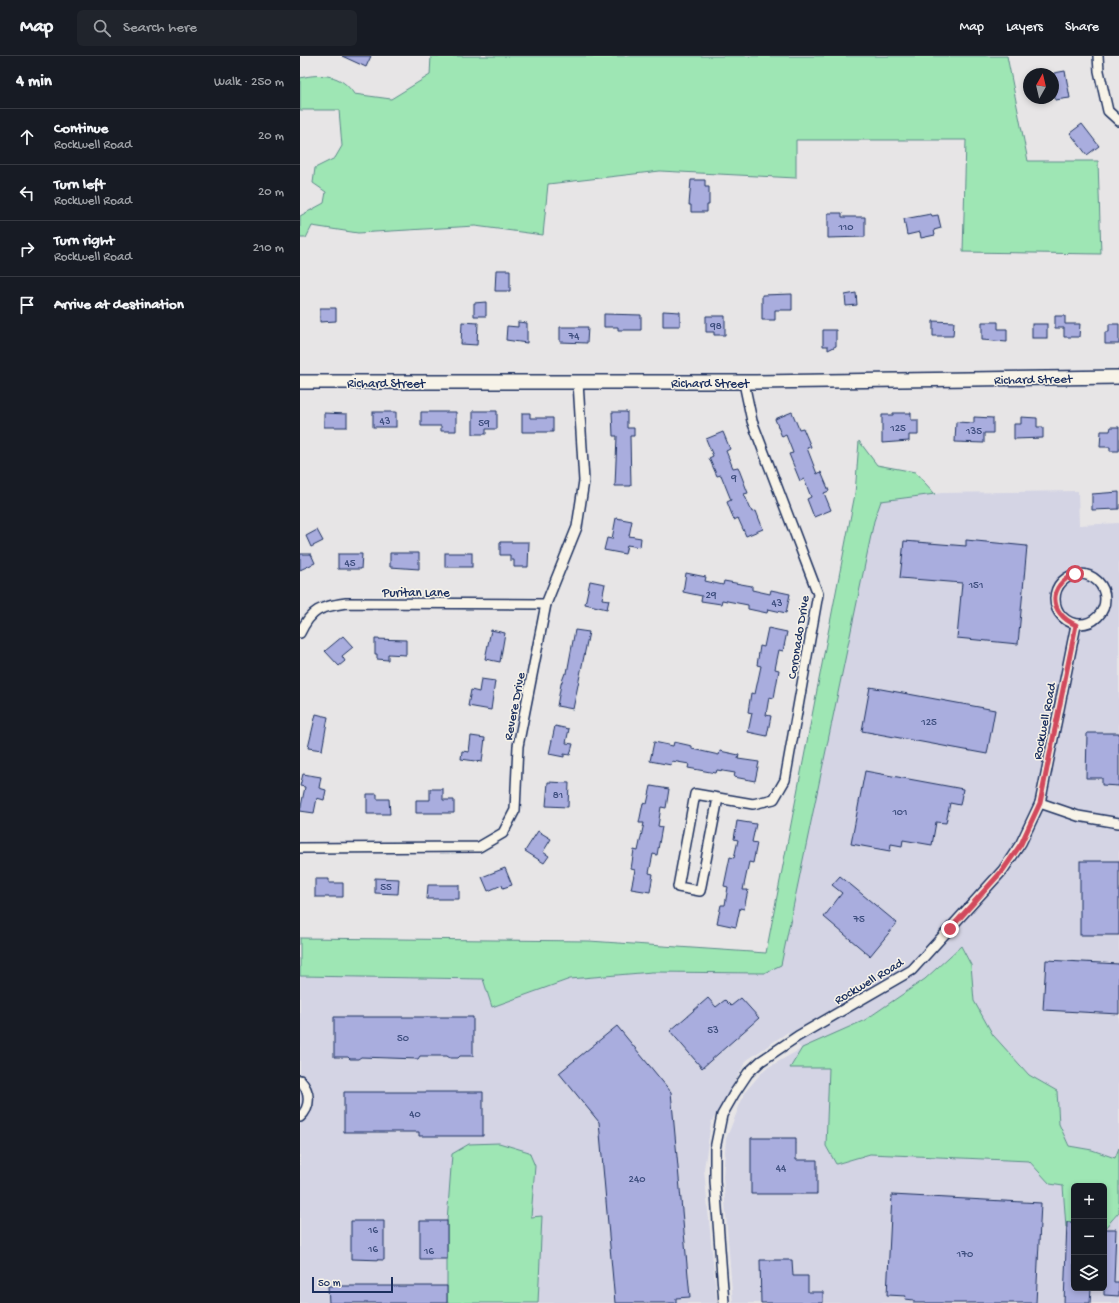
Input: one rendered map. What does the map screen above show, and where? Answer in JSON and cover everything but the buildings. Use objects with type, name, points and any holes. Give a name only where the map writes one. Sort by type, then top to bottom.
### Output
[{"type":"street","points":[[1098,56],[1099,71],[1108,111],[1119,121]]},
{"type":"street","name":"Richard Street","points":[[300,382],[744,382],[1119,377]]},
{"type":"street","name":"Revere Drive","points":[[300,848],[479,847],[503,833],[515,810],[518,746],[546,604],[577,527],[584,481],[578,382]]},
{"type":"street","name":"Coronado Drive","points":[[718,798],[700,891],[678,887],[695,794],[753,804],[774,799],[785,780],[818,594],[752,421],[744,382]]},
{"type":"street","points":[[1075,574],[1085,574],[1095,578],[1102,585],[1106,594],[1106,604],[1102,614],[1095,620],[1086,624],[1076,625],[1066,621],[1059,614],[1055,604],[1055,594],[1059,585],[1066,578],[1075,574]]},
{"type":"street","name":"Puritan Lane","points":[[300,632],[306,620],[321,607],[346,603],[546,604]]},
{"type":"street","name":"Rockwell Road","points":[[724,1303],[714,1149],[722,1115],[748,1073],[775,1050],[912,970],[1003,870],[1021,844],[1040,803],[1076,625]]},
{"type":"street","points":[[1040,803],[1078,816],[1119,823]]},
{"type":"street","points":[[300,1080],[305,1085],[309,1100],[307,1107],[300,1117]]},
{"type":"shaded area","points":[[1078,491],[1079,525],[1119,523],[1119,1148],[1115,1158],[1092,1150],[1069,1146],[1059,1124],[1057,1091],[1029,1075],[993,1035],[974,1001],[970,962],[961,946],[925,979],[865,1020],[802,1048],[790,1067],[829,1068],[826,1146],[836,1164],[870,1154],[1029,1161],[1050,1184],[1063,1186],[1066,1227],[1071,1227],[1071,1291],[1107,1291],[1107,1226],[1119,1212],[1119,1303],[733,1303],[723,1176],[726,1139],[745,1092],[765,1069],[801,1049],[788,1032],[747,1060],[711,1123],[704,1169],[717,1303],[300,1303],[300,976],[483,979],[492,1007],[570,979],[652,972],[764,973],[874,521],[881,501],[942,493]]},
{"type":"green space","points":[[431,56],[1007,56],[1028,161],[1098,161],[1101,254],[963,252],[966,140],[796,140],[796,178],[660,171],[548,184],[543,235],[475,226],[358,233],[312,226],[306,238],[300,238],[300,216],[324,203],[326,192],[313,183],[315,168],[335,158],[342,146],[339,110],[300,110],[300,78],[308,76],[330,77],[343,82],[354,94],[391,99],[430,75]]},
{"type":"green space","points":[[859,441],[877,465],[915,472],[935,494],[881,501],[874,521],[781,965],[764,973],[652,972],[570,979],[492,1007],[483,979],[300,976],[300,938],[589,941],[766,953],[855,494]]},
{"type":"green space","points":[[961,946],[971,965],[974,1001],[993,1035],[1029,1075],[1057,1091],[1059,1124],[1069,1146],[1092,1150],[1115,1158],[1119,1148],[1119,1212],[1107,1226],[1107,1183],[1071,1183],[1071,1227],[1066,1227],[1063,1186],[1050,1184],[1029,1161],[870,1154],[836,1164],[826,1146],[829,1068],[790,1068],[802,1048],[865,1020],[925,979]]},
{"type":"green space","points":[[499,1143],[529,1152],[535,1166],[531,1217],[542,1216],[538,1303],[447,1303],[447,1221],[452,1154],[469,1144]]},
{"type":"route","points":[[950,929],[1003,870],[1021,844],[1040,803],[1061,692],[1076,625],[1066,621],[1059,614],[1055,604],[1055,594],[1059,585],[1066,578],[1075,574]]}]
